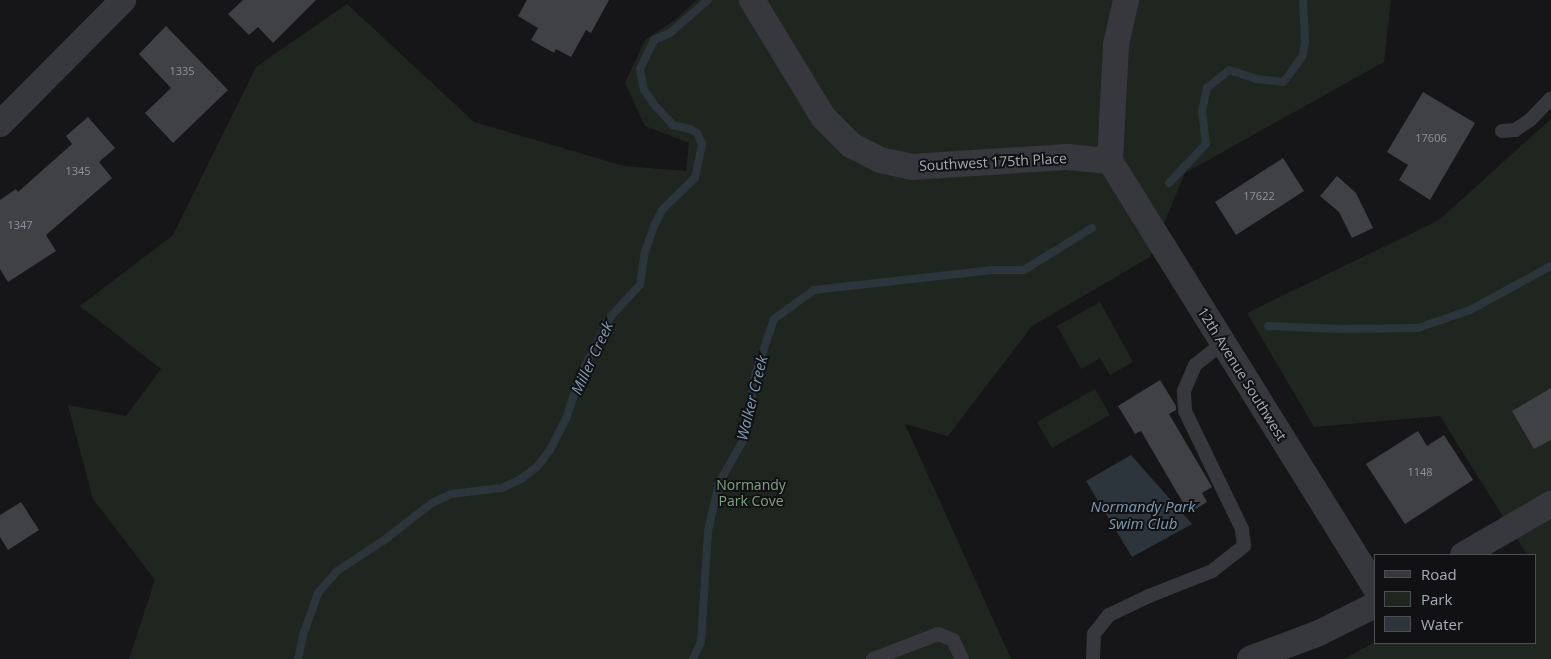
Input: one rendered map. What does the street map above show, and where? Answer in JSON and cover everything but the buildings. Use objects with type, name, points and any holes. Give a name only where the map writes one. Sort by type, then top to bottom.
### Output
[{"type":"street","points":[[0,124],[123,0]]},
{"type":"street","name":"Southwest 175th Place","points":[[752,0],[823,117],[851,145],[880,160],[912,166],[1067,157],[1110,161]]},
{"type":"street","points":[[1110,161],[1116,46],[1126,0]]},
{"type":"street","name":"12th Avenue Southwest","points":[[1110,161],[1374,585]]},
{"type":"street","points":[[1465,554],[1551,504]]},
{"type":"street","points":[[1250,659],[1319,634],[1374,606]]},
{"type":"lane","points":[[1502,131],[1515,130],[1530,120],[1551,98]]},
{"type":"lane","points":[[1092,659],[1094,634],[1109,615],[1149,596],[1212,571],[1244,546],[1242,529],[1185,411],[1184,390],[1194,365],[1223,343]]},
{"type":"lane","points":[[873,659],[938,634],[953,640],[962,659]]},
{"type":"green space","name":"Normandy Park Cove","points":[[697,0],[1391,0],[1384,62],[1185,173],[1150,257],[1032,326],[948,436],[905,424],[1011,659],[129,659],[155,580],[93,499],[68,405],[126,416],[161,369],[80,306],[173,235],[256,67],[347,4],[474,122],[624,166],[686,171],[689,143],[645,126],[625,83],[645,40],[676,19]]},
{"type":"green space","points":[[1551,119],[1551,659],[1344,659],[1374,643],[1536,644],[1536,554],[1526,554],[1440,416],[1314,427],[1247,313],[1439,220]]},
{"type":"green space","points":[[1100,302],[1133,362],[1110,375],[1100,358],[1081,369],[1057,326]]},
{"type":"green space","points":[[1095,389],[1110,415],[1052,448],[1037,422]]},
{"type":"water","name":"Normandy Park Swim Club","points":[[1131,455],[1192,524],[1132,557],[1086,481]]},
{"type":"waterway","name":"Miller Creek","points":[[298,659],[303,635],[318,593],[337,571],[383,541],[432,503],[451,494],[502,488],[521,479],[537,467],[550,450],[566,419],[580,376],[611,316],[640,285],[644,255],[662,210],[695,178],[702,144],[697,133],[690,129],[673,125],[656,107],[644,90],[640,69],[654,40],[670,33],[708,0]]},
{"type":"waterway","name":"Walker Creek","points":[[1169,183],[1206,144],[1202,111],[1207,88],[1229,70],[1256,79],[1283,82],[1289,75],[1303,55],[1305,41],[1303,0]]},
{"type":"waterway","name":"Walker Creek","points":[[693,659],[701,642],[708,531],[719,483],[744,439],[755,375],[774,319],[814,290],[993,270],[1024,270],[1092,228]]},
{"type":"waterway","points":[[1268,326],[1338,329],[1418,328],[1470,310],[1551,266]]}]
